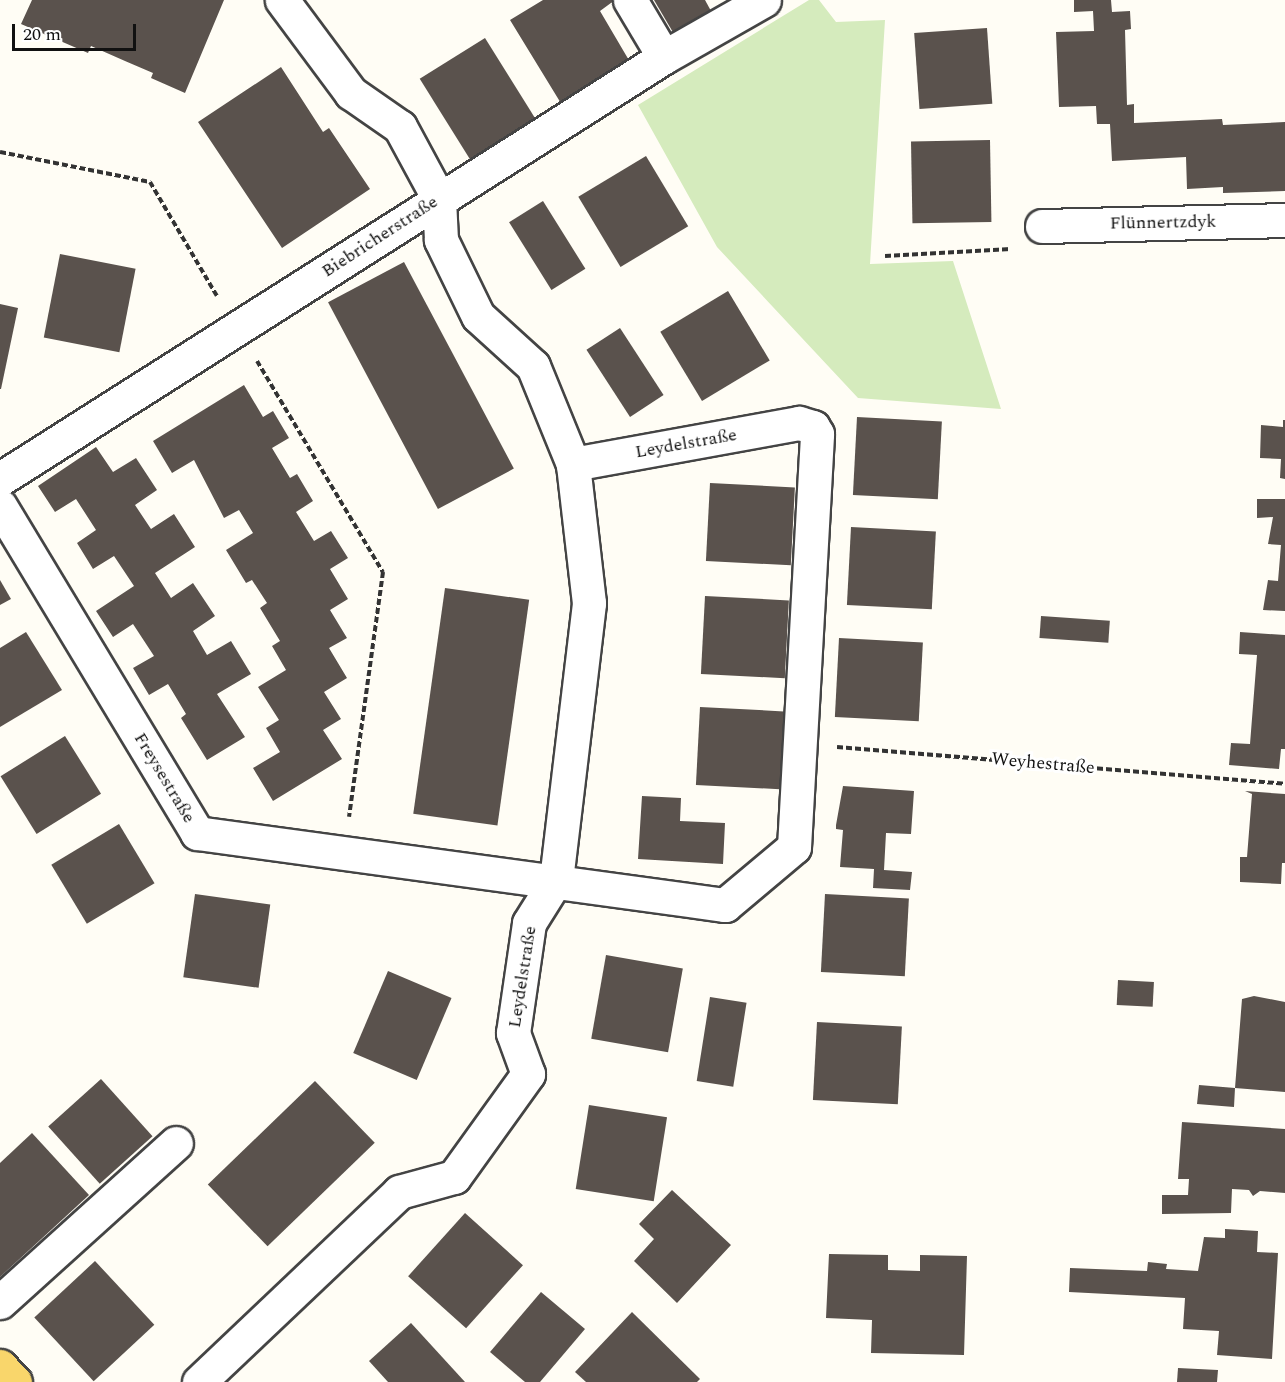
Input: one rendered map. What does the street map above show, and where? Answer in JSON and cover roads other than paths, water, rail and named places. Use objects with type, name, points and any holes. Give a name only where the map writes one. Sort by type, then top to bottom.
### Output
[{"type":"main road","points":[[0,1366],[15,1382]]},
{"type":"street","name":"Leydelstraße","points":[[199,1382],[399,1192],[454,1177],[528,1074],[513,1032],[529,923],[556,880],[589,603],[573,464],[533,366],[478,316],[441,240],[439,199],[400,127],[351,93],[282,0]]},
{"type":"street","points":[[630,0],[664,57]]},
{"type":"street","name":"Biebricherstraße","points":[[0,479],[664,57],[764,0]]},
{"type":"street","name":"Flünnertzdyk","points":[[1042,226],[1285,220]]},
{"type":"street","name":"Leydelstraße","points":[[556,880],[725,905],[794,847],[818,440],[813,428],[799,423],[573,464]]},
{"type":"street","name":"Freysestraße","points":[[0,506],[197,833],[556,880]]},
{"type":"street","points":[[0,1302],[176,1143]]}]
